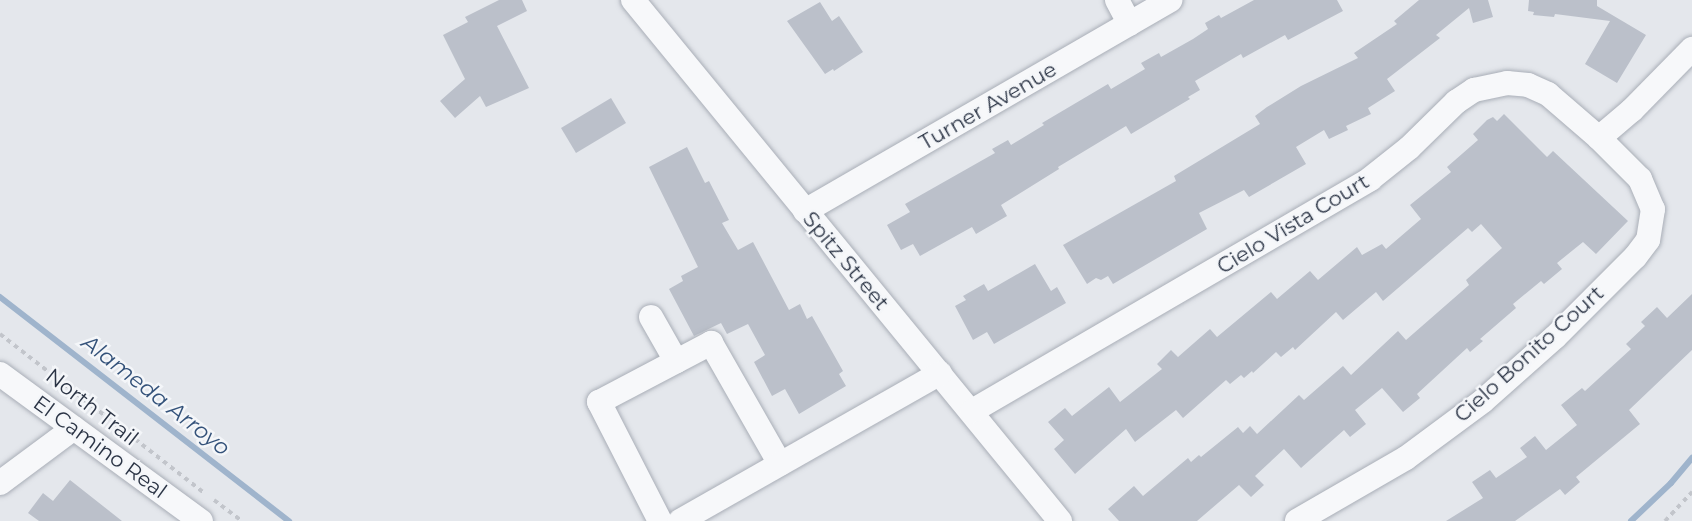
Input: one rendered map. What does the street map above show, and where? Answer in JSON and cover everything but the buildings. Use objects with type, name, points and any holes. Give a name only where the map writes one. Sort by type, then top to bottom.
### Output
[{"type":"street","name":"Spitz Street","points":[[633,0],[1060,521]]},
{"type":"street","points":[[1117,0],[1130,24]]},
{"type":"street","name":"Turner Avenue","points":[[805,211],[1171,0]]},
{"type":"street","points":[[1599,138],[1632,110],[1692,49]]},
{"type":"street","name":"Cielo Vista Court","points":[[972,411],[1370,179],[1402,154],[1456,102],[1474,90],[1507,83],[1538,89],[1556,100],[1599,138]]},
{"type":"street","name":"Cielo Bonito Court","points":[[1297,521],[1406,458],[1482,401],[1555,337],[1642,249],[1651,231],[1650,198],[1634,172],[1599,138]]},
{"type":"street","points":[[651,317],[676,361]]},
{"type":"street","points":[[660,521],[600,402],[711,343],[780,464]]},
{"type":"street","points":[[680,521],[940,373]]},
{"type":"street","name":"El Camino Real","points":[[0,374],[201,521]]},
{"type":"street","points":[[0,483],[74,428]]},
{"type":"path","name":"North Trail","points":[[0,334],[242,521]]},
{"type":"path","points":[[1665,521],[1692,492]]},
{"type":"waterway","name":"Alameda Arroyo","points":[[0,297],[289,521]]},
{"type":"waterway","name":"Alameda Arroyo","points":[[1631,521],[1671,483],[1692,458]]}]
